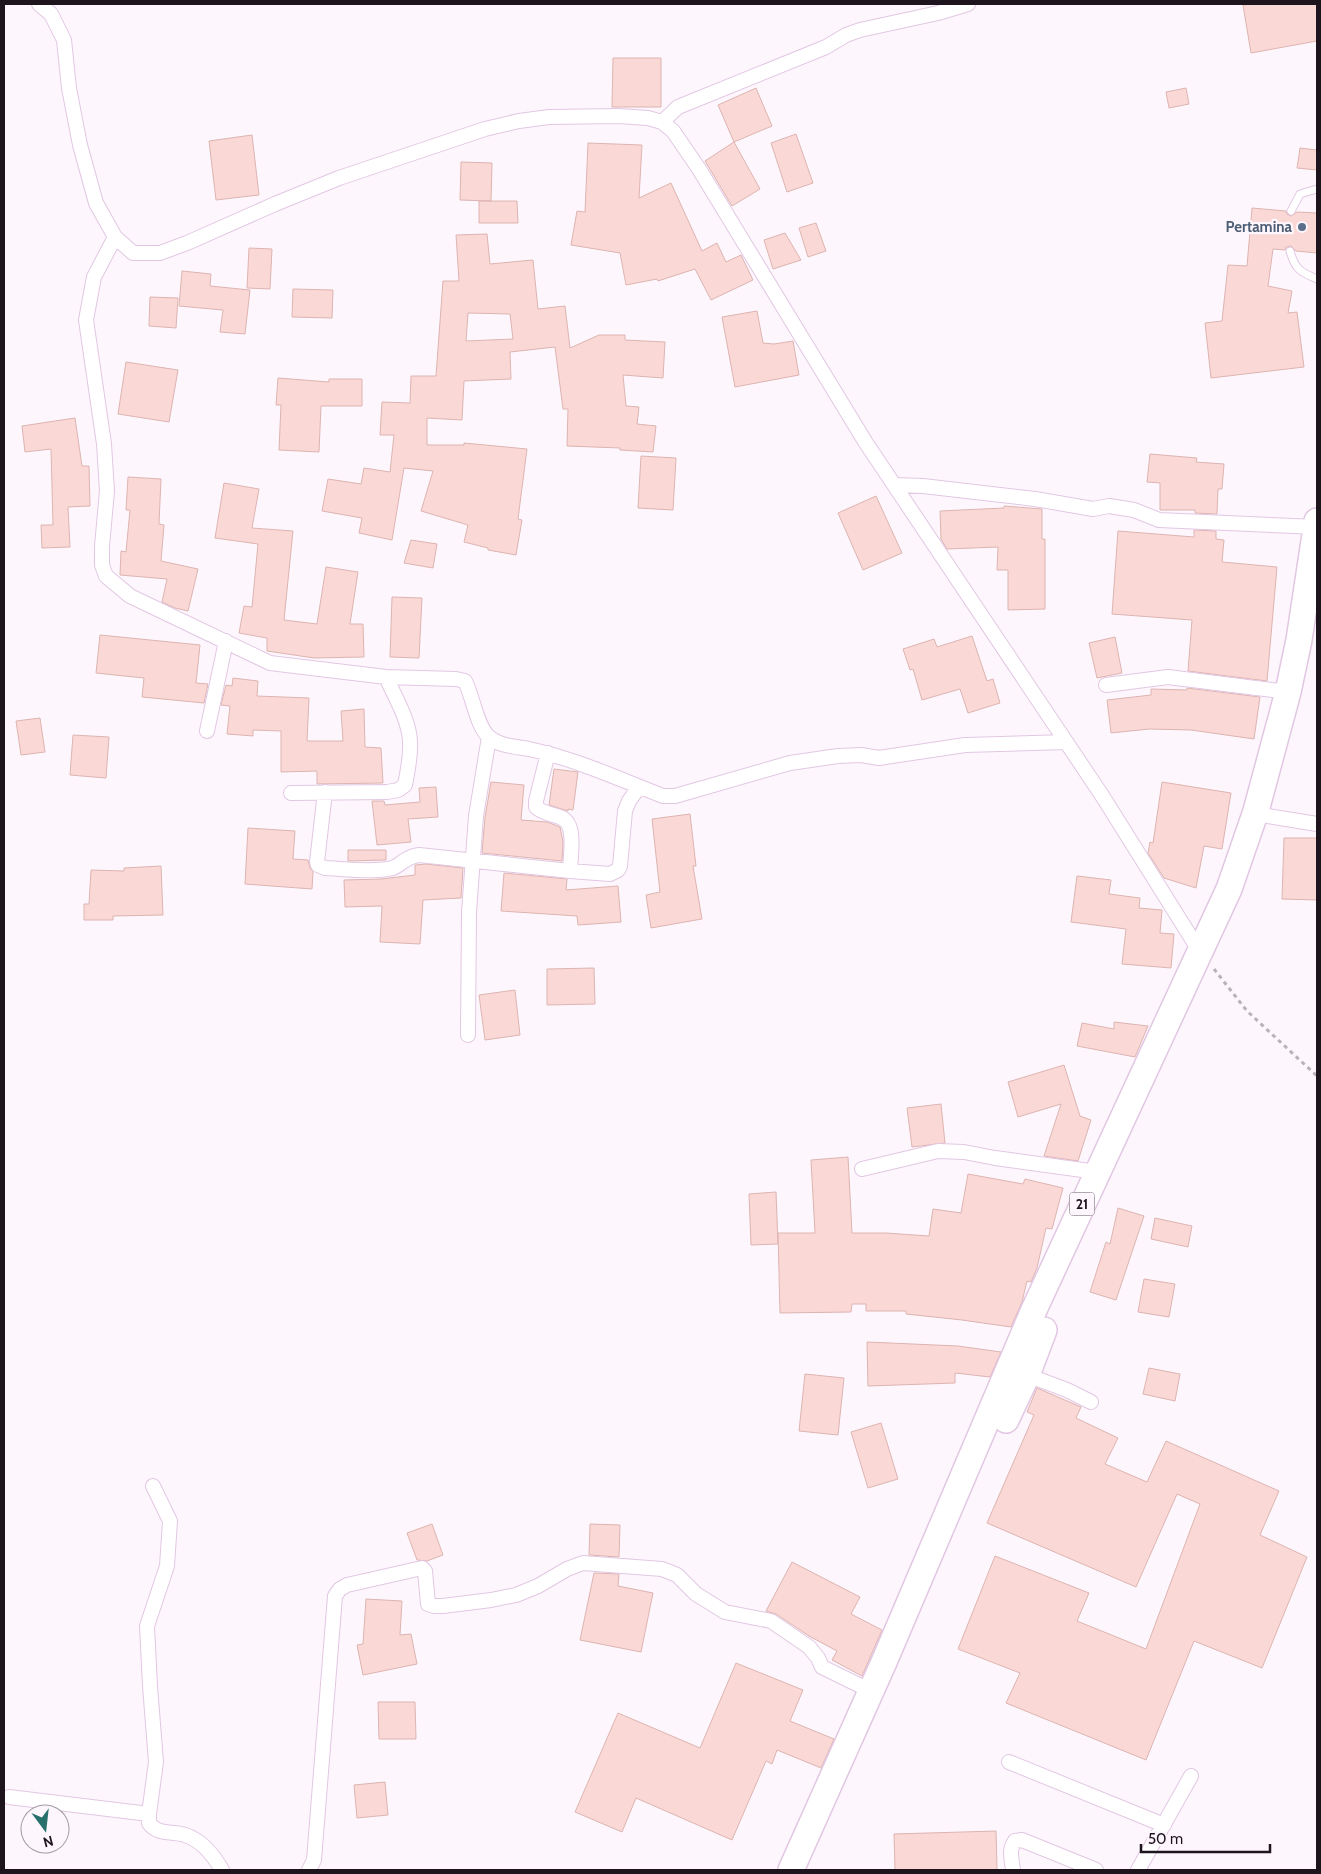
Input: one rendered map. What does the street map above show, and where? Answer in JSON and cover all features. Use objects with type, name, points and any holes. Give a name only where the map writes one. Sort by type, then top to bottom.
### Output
[{"type":"highway","name":"21","points":[[1262,814],[1288,692],[1317,524]]},
{"type":"highway","name":"21","points":[[791,1870],[1027,1375],[1048,1319],[1107,1177],[1205,958],[1229,889],[1290,749],[1304,695],[1317,621]]},
{"type":"highway","name":"21","points":[[806,1870],[844,1778],[876,1693],[1033,1312],[1097,1172],[1205,958]]},
{"type":"street","points":[[39,4],[51,14],[64,40],[69,88],[80,145],[96,202],[115,237],[133,253],[160,253],[340,178],[485,129],[519,121],[549,117],[618,116],[648,118],[662,122],[673,131],[699,169],[861,434],[1066,742],[1205,958]]},
{"type":"street","points":[[662,122],[678,107],[826,47],[846,35],[968,4]]},
{"type":"street","points":[[115,237],[94,277],[86,320],[104,444],[107,491],[102,565],[106,576],[130,596],[270,663],[386,677],[465,681],[471,693],[481,727],[489,737],[502,744],[558,755],[663,796],[675,796],[790,763],[838,756],[861,755],[879,758],[965,745],[1066,742]]},
{"type":"street","points":[[895,485],[923,486],[1035,498],[1093,509],[1109,506],[1134,510],[1159,520],[1317,524]]},
{"type":"street","points":[[207,732],[226,642]]},
{"type":"street","points":[[291,793],[388,792],[398,790],[405,785],[410,765],[410,740],[407,726],[386,677]]},
{"type":"street","points":[[1106,685],[1168,677],[1288,692]]},
{"type":"street","points":[[468,1035],[469,912],[476,816],[489,737]]},
{"type":"street","points":[[548,753],[536,807],[541,811],[564,819],[569,824],[571,832],[570,871]]},
{"type":"street","points":[[324,792],[317,862],[321,867],[388,869],[399,865],[406,858],[419,855],[610,874],[618,870],[620,866],[625,811],[629,801],[639,787]]},
{"type":"street","points":[[1262,814],[1317,824]]},
{"type":"street","points":[[862,1168],[938,1151],[964,1152],[1097,1172]]},
{"type":"street","points":[[1027,1375],[1067,1390],[1091,1402]]},
{"type":"street","points":[[153,1486],[170,1521],[167,1566],[147,1626],[156,1762],[148,1814],[149,1823],[151,1826],[165,1832],[186,1835],[203,1846],[222,1870]]},
{"type":"street","points":[[308,1870],[314,1860],[335,1596],[347,1584],[422,1568],[425,1571],[428,1604],[443,1606],[516,1595],[538,1586],[568,1569],[583,1564],[662,1569],[677,1576],[696,1594],[725,1612],[772,1621],[808,1647],[818,1658],[822,1667],[876,1693]]},
{"type":"street","points":[[1010,1762],[1164,1825]]},
{"type":"street","points":[[1138,1870],[1191,1776]]},
{"type":"street","points":[[9,1797],[148,1814]]},
{"type":"street","points":[[1013,1870],[1012,1846],[1015,1841],[1022,1840],[1088,1869]]},
{"type":"lane","points":[[1291,211],[1300,194],[1317,189]]},
{"type":"lane","points":[[1290,251],[1293,263],[1300,272],[1317,279]]},
{"type":"path","points":[[1205,958],[1247,1011],[1317,1076]]},
{"type":"building","points":[[1317,4],[1317,41],[1251,53],[1243,5]]},
{"type":"building","points":[[613,58],[661,58],[661,107],[612,107]]},
{"type":"building","points":[[756,88],[772,126],[734,142],[718,105]]},
{"type":"building","points":[[1186,88],[1189,104],[1169,108],[1166,92]]},
{"type":"building","points":[[796,134],[813,183],[787,192],[771,143]]},
{"type":"building","points":[[252,135],[259,195],[216,200],[209,141]]},
{"type":"building","points":[[734,142],[760,189],[732,206],[705,161]]},
{"type":"building","points":[[588,143],[642,145],[639,198],[671,183],[702,251],[717,243],[726,262],[741,255],[753,280],[711,300],[695,269],[658,281],[657,279],[626,285],[620,253],[571,245],[577,211],[585,212]]},
{"type":"building","points":[[1300,148],[1317,150],[1317,170],[1297,168]]},
{"type":"building","points":[[461,162],[492,163],[491,201],[460,200]]},
{"type":"building","points":[[479,201],[517,201],[518,223],[479,223]]},
{"type":"building","points":[[1252,208],[1286,211],[1291,216],[1297,212],[1317,213],[1317,253],[1296,251],[1291,246],[1286,247],[1285,250],[1273,249],[1268,286],[1292,291],[1288,313],[1297,312],[1304,367],[1211,378],[1205,323],[1222,321],[1228,265],[1247,266]]},
{"type":"building","points":[[816,223],[826,251],[808,257],[799,228]]},
{"type":"building","points":[[785,233],[801,260],[773,269],[764,240]]},
{"type":"building","points":[[487,234],[490,264],[533,260],[538,309],[565,306],[570,348],[599,335],[625,335],[625,340],[665,342],[663,378],[623,375],[626,406],[639,407],[637,424],[656,426],[653,452],[620,450],[620,448],[567,446],[568,409],[563,409],[555,347],[510,352],[511,379],[464,381],[462,420],[427,418],[427,445],[464,445],[464,443],[527,449],[518,519],[522,520],[516,555],[488,550],[488,548],[464,542],[468,525],[421,511],[433,471],[404,468],[392,540],[359,533],[362,518],[322,511],[328,479],[361,484],[364,468],[390,472],[394,435],[380,435],[382,402],[410,403],[411,376],[436,376],[443,281],[459,281],[456,235]],"holes":[[[468,313],[510,314],[513,339],[466,341]]]},
{"type":"building","points":[[249,248],[272,249],[270,289],[247,288]]},
{"type":"building","points":[[182,271],[211,274],[210,286],[250,290],[245,334],[220,332],[223,310],[179,306]]},
{"type":"building","points":[[293,289],[333,290],[332,318],[292,317]]},
{"type":"building","points":[[150,297],[178,298],[176,328],[149,326]]},
{"type":"building","points":[[757,311],[763,343],[774,344],[793,341],[799,375],[735,387],[722,317]]},
{"type":"building","points":[[126,362],[178,370],[169,422],[118,414]]},
{"type":"building","points":[[278,378],[329,382],[329,379],[362,379],[362,406],[321,406],[319,452],[279,450],[281,405],[276,405]]},
{"type":"building","points":[[75,418],[82,466],[89,466],[90,506],[68,507],[70,547],[42,548],[41,525],[53,525],[51,449],[25,452],[22,426]]},
{"type":"building","points":[[1150,454],[1197,458],[1196,462],[1224,464],[1222,489],[1218,489],[1217,514],[1195,513],[1195,510],[1160,510],[1160,483],[1147,482]]},
{"type":"building","points":[[641,456],[676,458],[673,510],[638,508]]},
{"type":"building","points":[[128,477],[161,479],[159,524],[164,525],[161,561],[198,569],[188,611],[162,602],[167,579],[120,575],[121,551],[126,552],[130,510],[126,510]]},
{"type":"building","points":[[224,483],[259,489],[252,528],[293,531],[284,620],[317,624],[326,567],[358,572],[350,624],[363,624],[364,657],[314,658],[267,651],[267,638],[239,633],[244,606],[252,607],[258,544],[215,538]]},
{"type":"building","points":[[876,496],[902,553],[863,570],[838,513]]},
{"type":"building","points":[[1004,506],[1042,509],[1042,539],[1045,539],[1045,609],[1008,610],[1008,570],[997,570],[998,547],[947,549],[941,539],[940,511],[1004,508]]},
{"type":"building","points":[[1194,530],[1216,531],[1216,539],[1224,540],[1222,562],[1277,567],[1267,681],[1188,671],[1192,620],[1112,614],[1118,531],[1194,537]]},
{"type":"building","points":[[411,540],[437,544],[433,568],[404,563]]},
{"type":"building","points":[[392,597],[422,598],[419,658],[390,657]]},
{"type":"building","points":[[100,635],[200,645],[196,683],[208,684],[204,703],[142,697],[144,678],[96,673]]},
{"type":"building","points":[[972,636],[987,681],[993,679],[1000,703],[968,713],[960,689],[922,700],[913,669],[910,670],[903,649],[934,639],[937,647]]},
{"type":"building","points":[[1115,637],[1122,673],[1097,678],[1089,643]]},
{"type":"building","points":[[233,678],[258,681],[257,696],[309,698],[307,741],[343,741],[341,711],[364,709],[365,747],[381,748],[383,783],[317,784],[317,771],[281,772],[281,731],[253,730],[253,736],[227,734],[230,706],[221,705],[226,685],[232,686]]},
{"type":"building","points":[[1187,688],[1260,697],[1254,739],[1191,730],[1149,729],[1111,733],[1107,700],[1151,695],[1151,689],[1187,690]]},
{"type":"building","points":[[40,718],[45,752],[21,755],[16,721]]},
{"type":"building","points":[[73,735],[109,737],[106,778],[70,775]]},
{"type":"building","points":[[554,769],[578,772],[573,810],[568,809],[568,811],[549,805]]},
{"type":"building","points":[[491,782],[524,785],[521,820],[547,822],[560,827],[563,842],[562,861],[482,853],[485,817]]},
{"type":"building","points":[[1162,782],[1231,793],[1222,849],[1204,846],[1196,888],[1164,878],[1148,853],[1150,842],[1153,843]]},
{"type":"building","points":[[436,787],[438,817],[408,819],[411,842],[377,845],[372,801],[384,801],[385,805],[420,802],[419,788]]},
{"type":"building","points":[[690,814],[696,866],[693,866],[702,919],[651,928],[646,895],[660,892],[652,819]]},
{"type":"building","points":[[248,828],[295,831],[293,859],[308,860],[313,872],[312,889],[245,884]]},
{"type":"building","points":[[1284,838],[1317,838],[1317,900],[1282,899]]},
{"type":"building","points":[[348,850],[386,850],[386,860],[348,861]]},
{"type":"building","points":[[426,864],[463,868],[461,898],[423,900],[420,944],[380,942],[382,906],[345,907],[344,880],[381,879],[415,875],[415,865]]},
{"type":"building","points":[[161,866],[163,915],[113,916],[113,920],[84,920],[84,904],[89,904],[91,870],[124,871],[124,868]]},
{"type":"building","points":[[504,873],[567,879],[566,890],[618,886],[621,922],[578,925],[577,916],[501,911]]},
{"type":"building","points":[[1077,876],[1111,880],[1109,894],[1140,898],[1139,908],[1162,910],[1160,933],[1174,934],[1171,968],[1122,964],[1126,929],[1071,922]]},
{"type":"building","points":[[594,968],[595,1004],[547,1005],[547,969]]},
{"type":"building","points":[[515,990],[520,1035],[485,1040],[479,995]]},
{"type":"building","points":[[1114,1022],[1148,1026],[1135,1057],[1077,1046],[1082,1023],[1114,1029]]},
{"type":"building","points":[[1064,1065],[1080,1116],[1091,1120],[1078,1161],[1044,1156],[1061,1104],[1018,1117],[1008,1082]]},
{"type":"building","points":[[941,1104],[945,1143],[912,1147],[907,1108]]},
{"type":"building","points":[[848,1157],[852,1233],[929,1236],[933,1209],[961,1213],[968,1174],[1023,1184],[1025,1179],[1063,1188],[1052,1229],[1046,1228],[1037,1268],[1031,1282],[1027,1281],[1022,1302],[1011,1327],[906,1314],[906,1311],[866,1311],[866,1304],[852,1304],[851,1312],[780,1313],[778,1233],[815,1233],[811,1160]]},
{"type":"building","points":[[776,1192],[778,1244],[751,1245],[749,1194]]},
{"type":"building","points":[[1118,1208],[1144,1216],[1116,1300],[1090,1292],[1106,1242],[1110,1244]]},
{"type":"building","points":[[1155,1218],[1192,1226],[1188,1247],[1151,1239]]},
{"type":"building","points":[[1144,1279],[1175,1284],[1169,1317],[1138,1312]]},
{"type":"building","points":[[867,1342],[958,1346],[1001,1352],[990,1377],[955,1373],[955,1383],[868,1386]]},
{"type":"building","points":[[1149,1368],[1180,1374],[1175,1401],[1143,1394]]},
{"type":"building","points":[[805,1374],[844,1378],[838,1435],[799,1431]]},
{"type":"building","points":[[1037,1388],[1081,1407],[1076,1418],[1118,1438],[1105,1464],[1147,1482],[1166,1441],[1279,1491],[1260,1535],[1307,1557],[1262,1668],[1194,1641],[1146,1760],[1006,1703],[1020,1673],[958,1649],[995,1556],[1089,1593],[1077,1621],[1146,1649],[1200,1504],[1177,1494],[1136,1587],[987,1523],[1034,1415],[1027,1412]]},
{"type":"building","points":[[881,1423],[898,1479],[868,1488],[851,1432]]},
{"type":"building","points":[[432,1524],[443,1555],[427,1561],[417,1560],[407,1533]]},
{"type":"building","points":[[590,1524],[620,1525],[619,1557],[589,1555]]},
{"type":"building","points":[[792,1562],[860,1597],[851,1614],[882,1630],[862,1676],[832,1660],[837,1651],[809,1636],[776,1614],[766,1611]]},
{"type":"building","points":[[594,1573],[619,1574],[618,1586],[653,1593],[641,1652],[580,1640]]},
{"type":"building","points":[[366,1599],[402,1601],[400,1635],[411,1634],[417,1664],[363,1675],[357,1645],[363,1644]]},
{"type":"building","points":[[736,1663],[803,1690],[790,1721],[834,1739],[821,1768],[777,1750],[772,1764],[766,1761],[732,1840],[636,1798],[622,1832],[575,1812],[618,1713],[700,1748]]},
{"type":"building","points":[[378,1702],[415,1702],[416,1739],[379,1739]]},
{"type":"building","points":[[385,1782],[388,1815],[357,1818],[354,1785]]},
{"type":"building","points":[[996,1831],[997,1870],[895,1870],[894,1834]]},
{"type":"place","name":"Pertamina","points":[[1302,227]]}]
